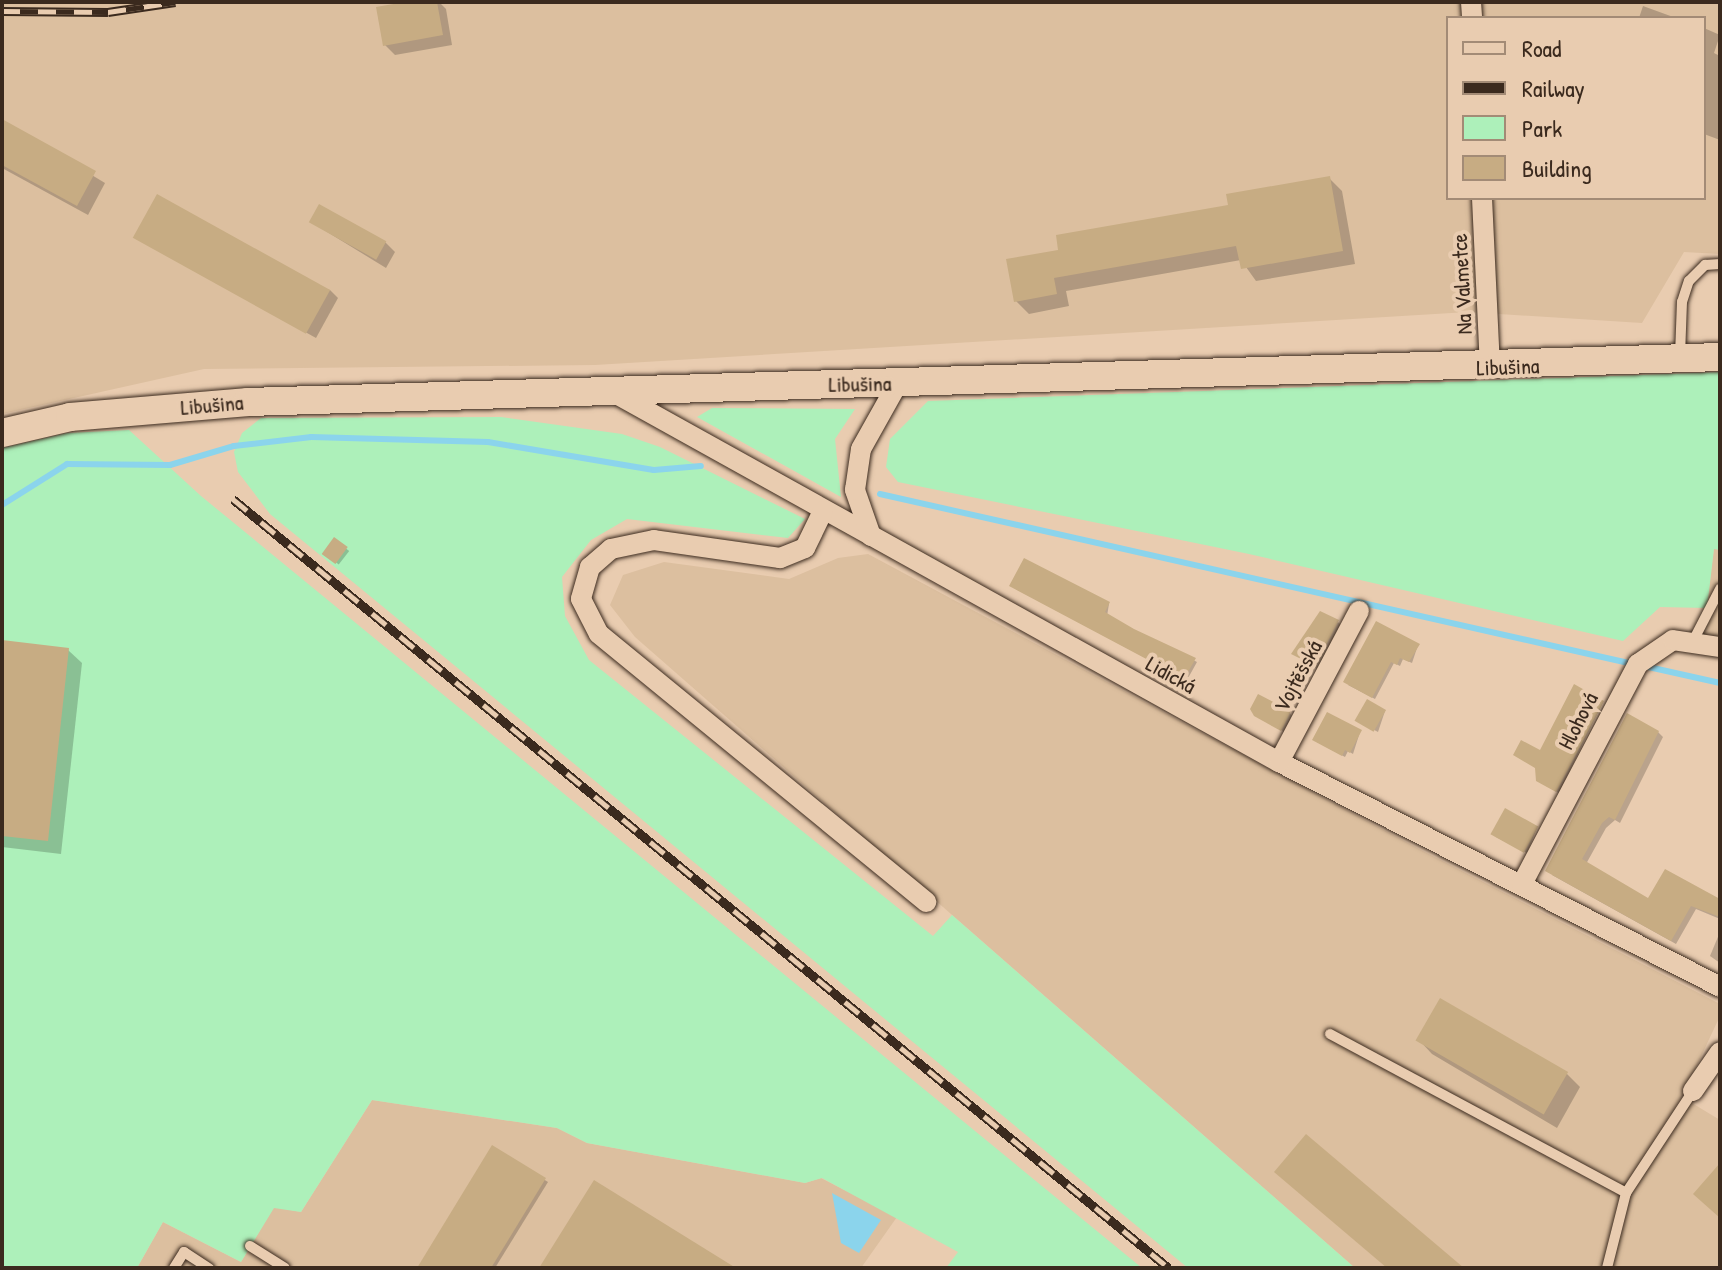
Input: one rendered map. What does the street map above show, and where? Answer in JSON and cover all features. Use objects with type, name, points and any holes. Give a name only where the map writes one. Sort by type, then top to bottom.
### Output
[{"type":"main road","name":"Libušina","points":[[2,433],[70,417],[248,402],[607,389],[1490,368],[1720,357]]},
{"type":"street","name":"Na Valmetce","points":[[1482,200],[1490,368]]},
{"type":"street","points":[[871,536],[855,490],[861,449],[898,383]]},
{"type":"street","name":"Lidická","points":[[607,389],[1279,762],[1720,987]]},
{"type":"street","points":[[823,511],[805,548],[780,558],[654,540],[611,549],[590,567],[581,599],[599,634],[926,902]]},
{"type":"street","name":"Vojtěšská","points":[[1279,762],[1359,611]]},
{"type":"street","name":"Hlohová","points":[[1522,884],[1632,671],[1648,653],[1673,640],[1720,647]]},
{"type":"street","points":[[1693,1091],[1720,1052]]},
{"type":"lane","points":[[1680,360],[1682,302],[1689,281],[1705,265],[1720,264]]},
{"type":"lane","points":[[1693,641],[1720,589]]},
{"type":"lane","points":[[1330,1034],[1626,1193]]},
{"type":"lane","points":[[1607,1268],[1626,1193],[1693,1091]]},
{"type":"lane","points":[[250,1246],[285,1268]]},
{"type":"lane","points":[[174,1268],[184,1252],[209,1268]]},
{"type":"shaded area","points":[[2,2],[1720,2],[1720,254],[1684,252],[1642,323],[1468,312],[595,365],[204,369],[2,414]]},
{"type":"shaded area","points":[[1714,548],[1720,550],[1720,642],[1703,637]]},
{"type":"shaded area","points":[[868,554],[1421,850],[1720,1004],[1720,1016],[1682,1097],[1720,1120],[1720,1268],[1355,1268],[635,637],[610,605],[623,575],[664,562],[789,579],[838,558]]},
{"type":"shaded area","points":[[372,1100],[557,1128],[587,1143],[805,1183],[821,1178],[897,1217],[861,1268],[137,1268],[163,1222],[241,1262],[274,1207],[301,1212]]},
{"type":"green space","points":[[1720,372],[1720,550],[1714,549],[1707,608],[1660,607],[1623,641],[1249,554],[898,482],[886,467],[890,439],[928,401]]},
{"type":"green space","points":[[712,408],[855,409],[835,439],[841,497],[697,417]]},
{"type":"green space","points":[[501,417],[622,434],[660,447],[805,519],[788,538],[627,519],[591,540],[562,577],[565,616],[589,660],[933,936],[952,915],[1355,1268],[1188,1268],[270,514],[238,472],[234,452],[242,433],[261,418]]},
{"type":"green space","points":[[129,430],[201,496],[1142,1268],[946,1268],[958,1252],[822,1178],[805,1183],[587,1143],[557,1128],[372,1100],[301,1212],[274,1208],[241,1262],[163,1222],[137,1268],[2,1268],[2,448],[67,433]]},
{"type":"water","points":[[832,1193],[881,1220],[859,1253],[841,1243]]},
{"type":"building","points":[[405,2],[437,2],[443,35],[383,46],[376,7]]},
{"type":"building","points":[[2,119],[96,171],[77,206],[2,165]]},
{"type":"building","points":[[1330,176],[1343,251],[1241,269],[1236,246],[1054,278],[1057,294],[1014,302],[1006,259],[1058,250],[1056,235],[1228,205],[1226,194]]},
{"type":"building","points":[[157,194],[330,290],[306,334],[133,238]]},
{"type":"building","points":[[319,204],[386,241],[376,260],[309,222]]},
{"type":"building","points":[[334,537],[348,547],[335,564],[322,554]]},
{"type":"building","points":[[1024,558],[1110,602],[1105,612],[1134,629],[1196,658],[1184,679],[1009,586]]},
{"type":"building","points":[[1320,611],[1339,620],[1315,666],[1291,654]]},
{"type":"building","points":[[1376,621],[1420,644],[1409,662],[1400,658],[1397,665],[1391,662],[1372,698],[1343,682]]},
{"type":"building","points":[[2,640],[69,648],[48,841],[2,836]]},
{"type":"building","points":[[1574,684],[1604,701],[1556,792],[1536,781],[1535,768],[1513,755],[1521,740],[1540,750]]},
{"type":"building","points":[[1258,694],[1291,711],[1281,731],[1254,716],[1250,709]]},
{"type":"building","points":[[1367,699],[1386,710],[1374,732],[1354,721]]},
{"type":"building","points":[[1327,712],[1362,730],[1350,753],[1345,750],[1342,756],[1312,740]]},
{"type":"building","points":[[1627,713],[1659,731],[1615,820],[1609,817],[1602,823],[1582,859],[1648,898],[1665,869],[1720,899],[1720,917],[1691,906],[1671,941],[1545,871]]},
{"type":"building","points":[[1505,808],[1538,826],[1524,853],[1490,834]]},
{"type":"building","points":[[1440,998],[1568,1072],[1544,1114],[1416,1040]]},
{"type":"building","points":[[1306,1134],[1464,1268],[1387,1268],[1274,1172]]},
{"type":"building","points":[[492,1145],[546,1178],[491,1268],[417,1268]]},
{"type":"building","points":[[1720,1163],[1720,1218],[1693,1194]]},
{"type":"building","points":[[594,1180],[736,1268],[539,1268]]},
{"type":"waterway","points":[[2,505],[67,464],[170,465],[234,446],[311,437],[488,442],[654,470],[701,466]]},
{"type":"waterway","points":[[880,494],[1633,664]]},
{"type":"waterway","points":[[1644,666],[1720,683]]},
{"type":"railway","points":[[2,11],[108,12],[175,2]]},
{"type":"railway","points":[[233,499],[1169,1268]]}]
